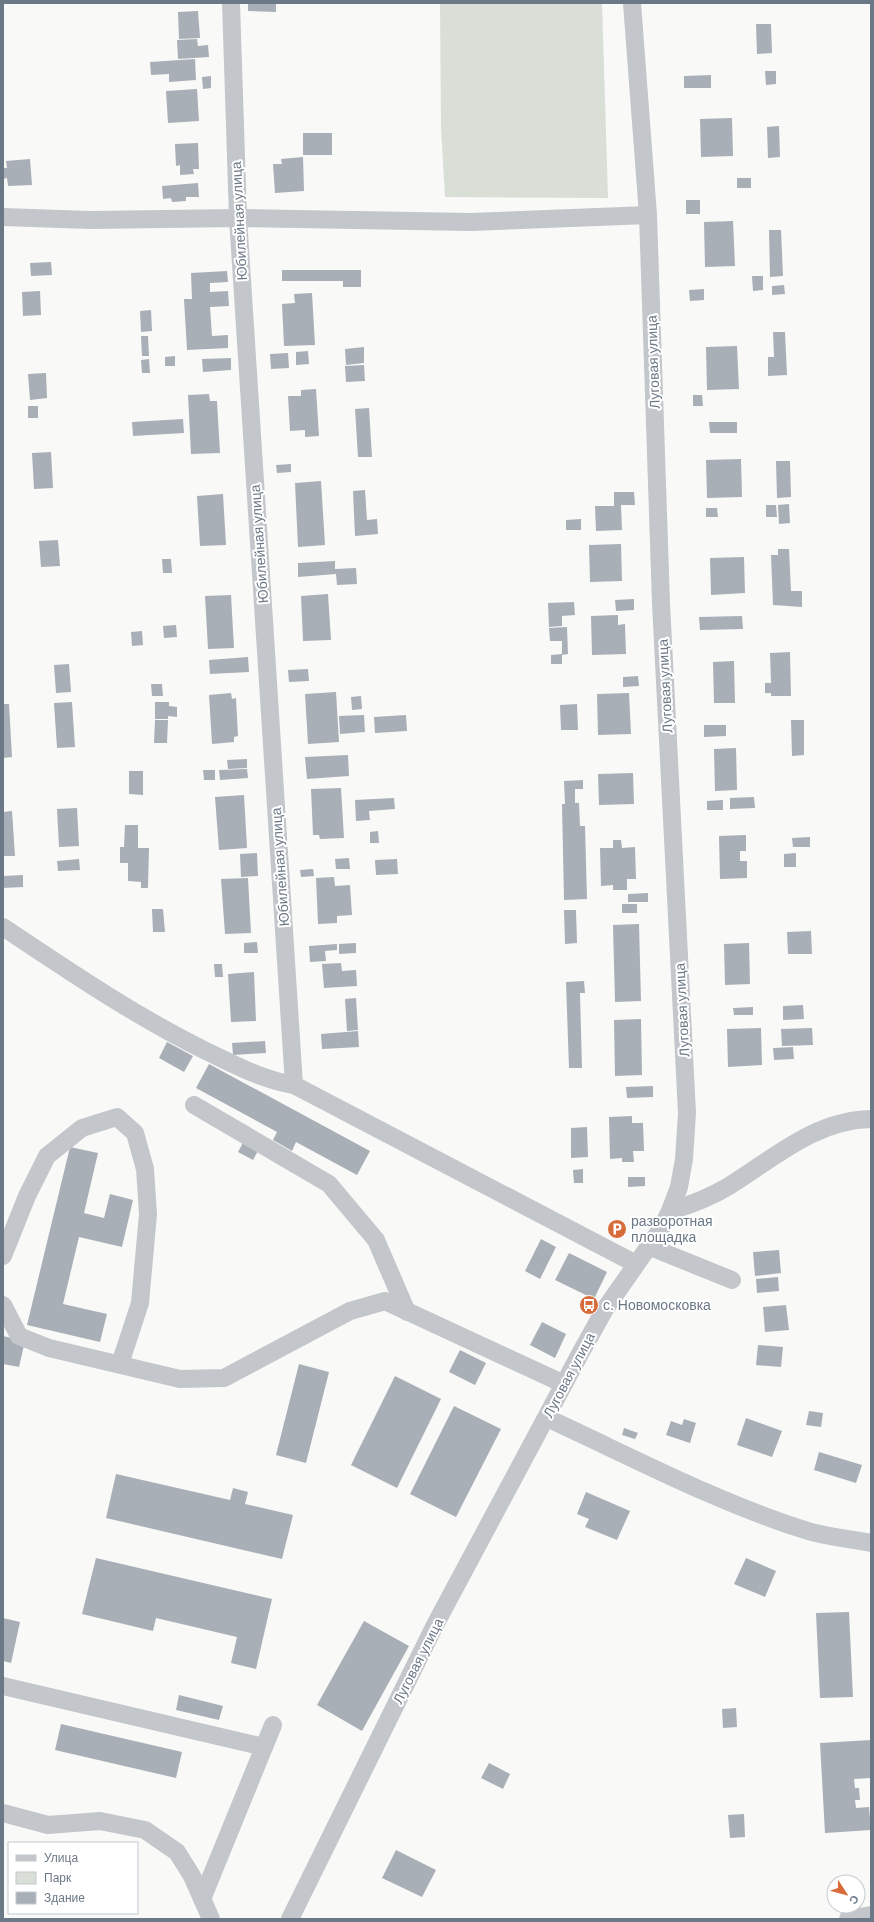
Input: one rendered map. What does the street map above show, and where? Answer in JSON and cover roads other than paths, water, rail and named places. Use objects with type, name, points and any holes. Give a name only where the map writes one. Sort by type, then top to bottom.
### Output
[{"type":"street","name":"Юбилейная улица","points":[[231,3],[238,218],[294,1085]]},
{"type":"street","name":"Луговая улица","points":[[290,1919],[436,1625],[564,1384],[605,1309],[661,1229],[680,1187],[684,1159],[687,1113],[661,603],[648,215],[632,3]]},
{"type":"street","points":[[3,217],[90,220],[238,218],[471,222],[648,215]]},
{"type":"street","points":[[8,935],[174,1034],[234,1065],[268,1079],[294,1085],[636,1264]]},
{"type":"street","points":[[194,1105],[329,1184],[376,1240],[407,1312]]},
{"type":"street","points":[[3,1256],[27,1196],[47,1156],[82,1128],[116,1117],[136,1133],[145,1169],[148,1214],[140,1303],[120,1364]]},
{"type":"street","points":[[670,1211],[694,1204],[728,1186],[796,1141],[836,1124],[859,1119],[871,1119]]},
{"type":"street","points":[[648,1246],[732,1280]]},
{"type":"street","points":[[3,1305],[19,1336],[49,1348],[180,1379],[224,1378],[350,1311],[385,1301],[564,1384]]},
{"type":"street","points":[[547,1418],[700,1489],[769,1517],[810,1531],[871,1543]]},
{"type":"street","points":[[3,1686],[264,1748]]},
{"type":"street","points":[[202,1899],[273,1725]]},
{"type":"street","points":[[3,1812],[48,1825],[100,1822],[146,1830],[177,1852],[192,1876],[211,1919]]},
{"type":"street","points":[[848,1919],[871,1914]]},
{"type":"place","name":"разворотная площадка","points":[[617,1229]]},
{"type":"place","name":"с. Новомосковка","points":[[589,1305]]}]
